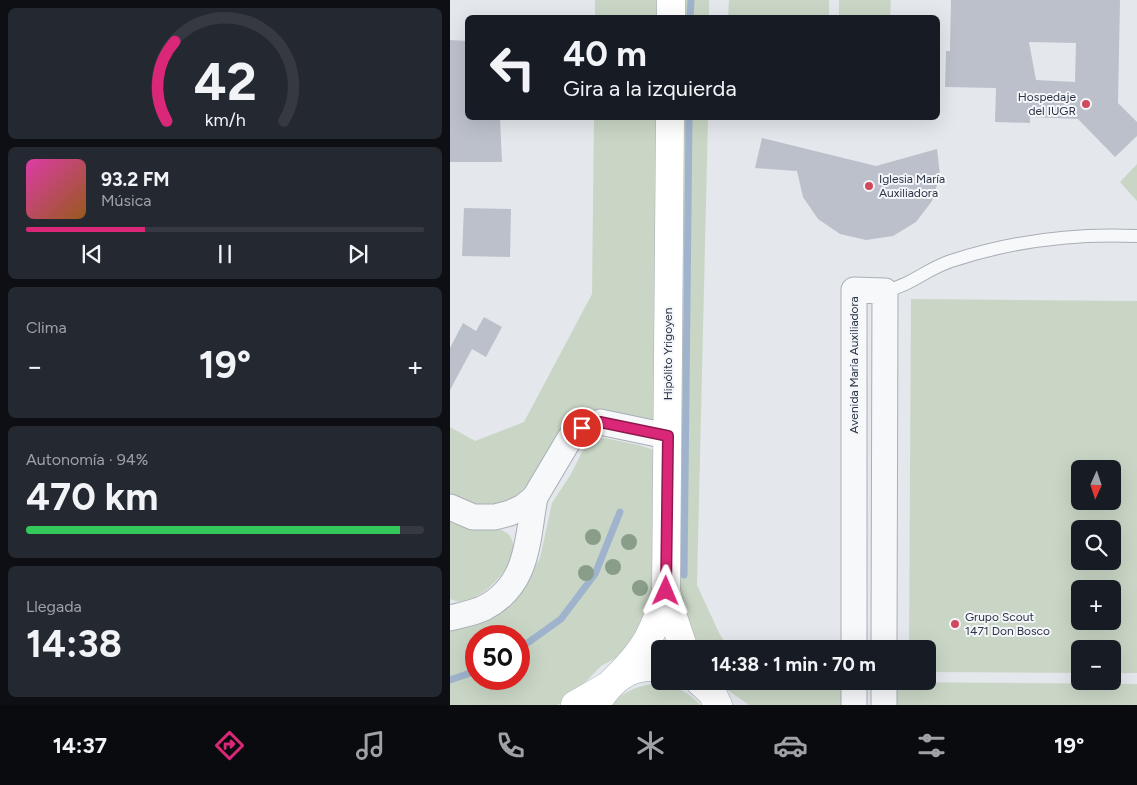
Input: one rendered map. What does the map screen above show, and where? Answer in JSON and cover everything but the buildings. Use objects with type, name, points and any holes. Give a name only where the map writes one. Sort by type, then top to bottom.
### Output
[{"type":"main road","points":[[671,0],[671,15]]},
{"type":"main road","name":"Hipólito Yrigoyen","points":[[606,691],[633,663],[649,641],[660,614],[666,591],[670,120]]},
{"type":"main road","name":"Hipólito Yrigoyen","points":[[666,591],[681,640]]},
{"type":"main road","points":[[575,705],[606,691],[636,669],[651,667]]},
{"type":"street","name":"Avenida María Auxiliadora","points":[[854,640],[854,290],[885,291]]},
{"type":"street","points":[[884,640],[885,291]]},
{"type":"street","points":[[455,613],[483,608],[502,596],[516,577],[527,552],[535,497],[570,438],[582,428],[600,422],[668,436]]},
{"type":"street","points":[[450,507],[473,517],[495,517],[510,513],[535,497]]},
{"type":"street","points":[[495,517],[511,523],[522,536],[527,552]]},
{"type":"street","points":[[854,690],[854,705]]},
{"type":"street","points":[[884,690],[884,705]]},
{"type":"lane","points":[[885,291],[906,284],[949,262],[999,247],[1061,236],[1137,236]]},
{"type":"green space","points":[[595,0],[658,0],[658,15],[595,15]]},
{"type":"green space","points":[[683,0],[709,0],[709,15],[683,15]]},
{"type":"green space","points":[[729,0],[829,0],[829,15],[728,15]]},
{"type":"green space","points":[[839,0],[891,0],[890,15],[839,15]]},
{"type":"green space","points":[[594,120],[657,120],[655,416],[653,421],[607,412],[582,415],[557,438],[538,470],[527,485],[514,497],[498,504],[470,503],[456,498],[450,493],[450,427],[475,441],[524,422],[592,294]]},
{"type":"green space","points":[[683,120],[708,120],[697,585],[723,640],[692,640],[678,597]]},
{"type":"green space","points":[[1137,164],[1137,201],[1120,182]]},
{"type":"green space","points":[[911,299],[1137,301],[1137,673],[1121,673],[1121,640],[1071,640],[1071,673],[936,672],[936,640],[909,640]]},
{"type":"green space","points":[[604,438],[639,445],[657,451],[657,567],[648,619],[623,654],[601,666],[568,700],[557,705],[450,705],[450,630],[465,627],[465,690],[530,690],[530,625],[469,625],[525,584],[540,558],[552,503],[571,474],[582,452],[591,440]]},
{"type":"green space","points":[[450,520],[465,525],[498,529],[509,535],[513,544],[513,554],[502,575],[483,592],[465,601],[450,599]]},
{"type":"green space","points":[[936,682],[1071,683],[1071,690],[1121,690],[1121,684],[1137,684],[1137,705],[888,705],[889,690],[936,690]]},
{"type":"green space","points":[[651,684],[651,690],[680,690],[692,697],[700,705],[613,705],[622,695]]},
{"type":"green space","points":[[844,690],[843,705],[749,705],[729,691]]},
{"type":"waterway","points":[[690,15],[691,0]]},
{"type":"waterway","points":[[684,575],[689,120]]},
{"type":"waterway","points":[[530,641],[561,619],[595,574],[620,512]]},
{"type":"waterway","points":[[450,680],[465,675]]},
{"type":"place","name":"Hospedaje del IUGR","points":[[1086,104]]},
{"type":"place","name":"Iglesia María Auxiliadora","points":[[869,186]]},
{"type":"place","name":"Grupo Scout 1471 Don Bosco","points":[[955,624]]},
{"type":"route","points":[[582,428],[600,422],[668,436],[666,591]]}]
